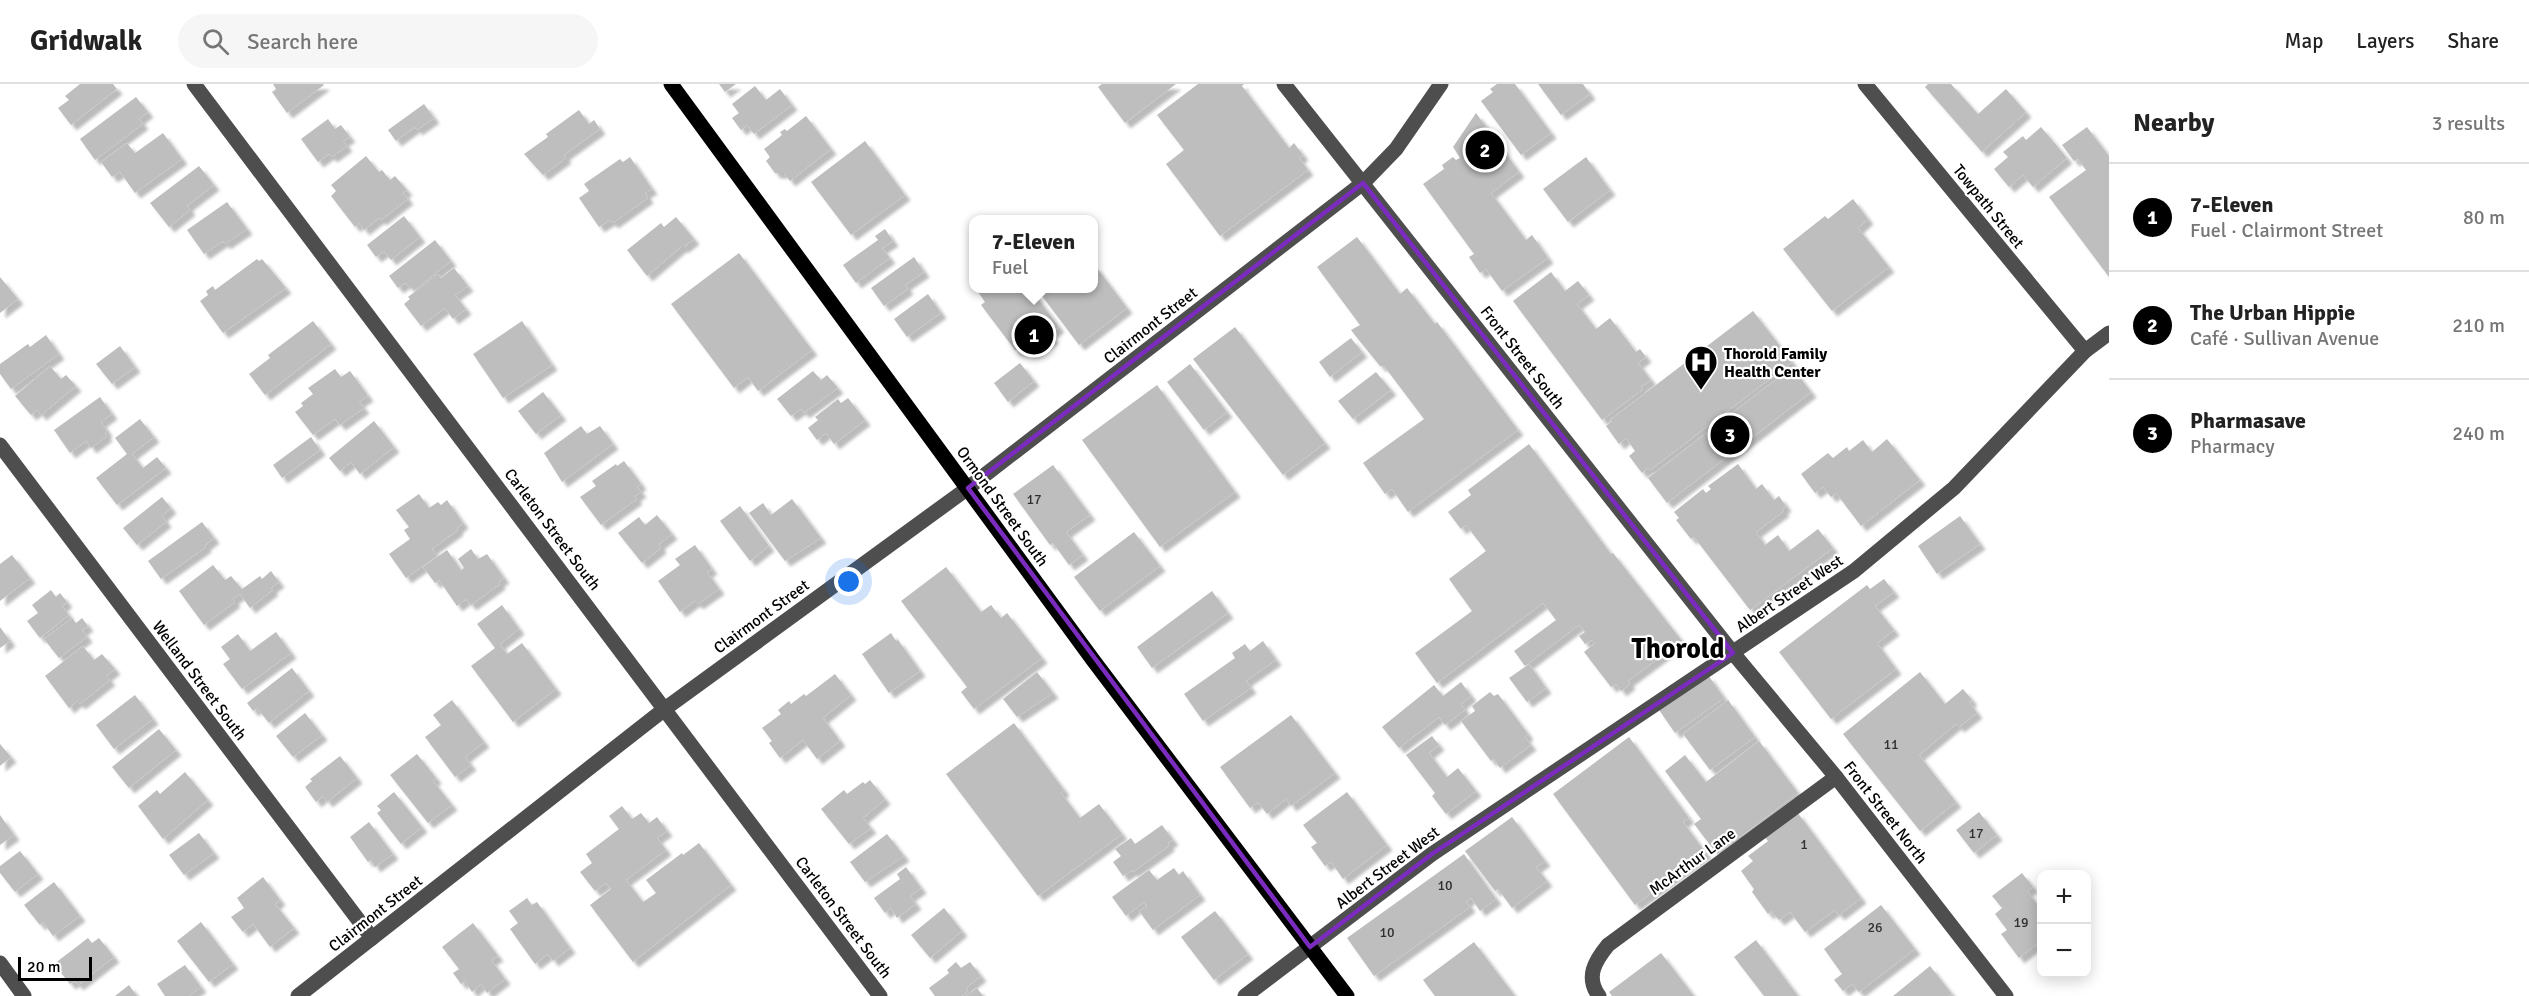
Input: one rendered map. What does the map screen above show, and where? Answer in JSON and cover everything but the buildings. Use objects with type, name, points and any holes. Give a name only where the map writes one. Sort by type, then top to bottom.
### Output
[{"type":"main road","name":"Ormond Street South","points":[[671,84],[1093,660],[1347,996]]},
{"type":"street","name":"Carleton Street South","points":[[194,84],[666,708],[880,996]]},
{"type":"street","name":"Front Street South","points":[[1284,84],[1733,653]]},
{"type":"street","name":"Clairmont Street","points":[[298,996],[666,708],[968,488],[1363,183],[1396,148],[1441,84]]},
{"type":"street","name":"Towpath Street","points":[[1865,84],[2085,351]]},
{"type":"street","name":"Albert Street West","points":[[1245,996],[1432,854],[1854,571],[1953,488],[2085,351],[2109,333]]},
{"type":"street","name":"Welland Street South","points":[[0,445],[372,938]]},
{"type":"street","name":"Front Street North","points":[[1733,653],[1836,777],[2006,996]]},
{"type":"street","name":"McArthur Lane","points":[[1596,992],[1591,973],[1597,959],[1608,945],[1836,777]]},
{"type":"street","points":[[0,963],[24,996]]},
{"type":"highlighted area","points":[[1363,183],[1733,653],[1432,854],[1310,947],[968,488]]},
{"type":"place","name":"The Urban Hippie","points":[[1485,150]]},
{"type":"place","name":"7-Eleven","points":[[1034,335]]},
{"type":"place","name":"Thorold Family Health Center","points":[[1701,391]]},
{"type":"place","name":"Pharmasave","points":[[1730,435]]},
{"type":"district","name":"Thorold","points":[[1678,648]]}]
